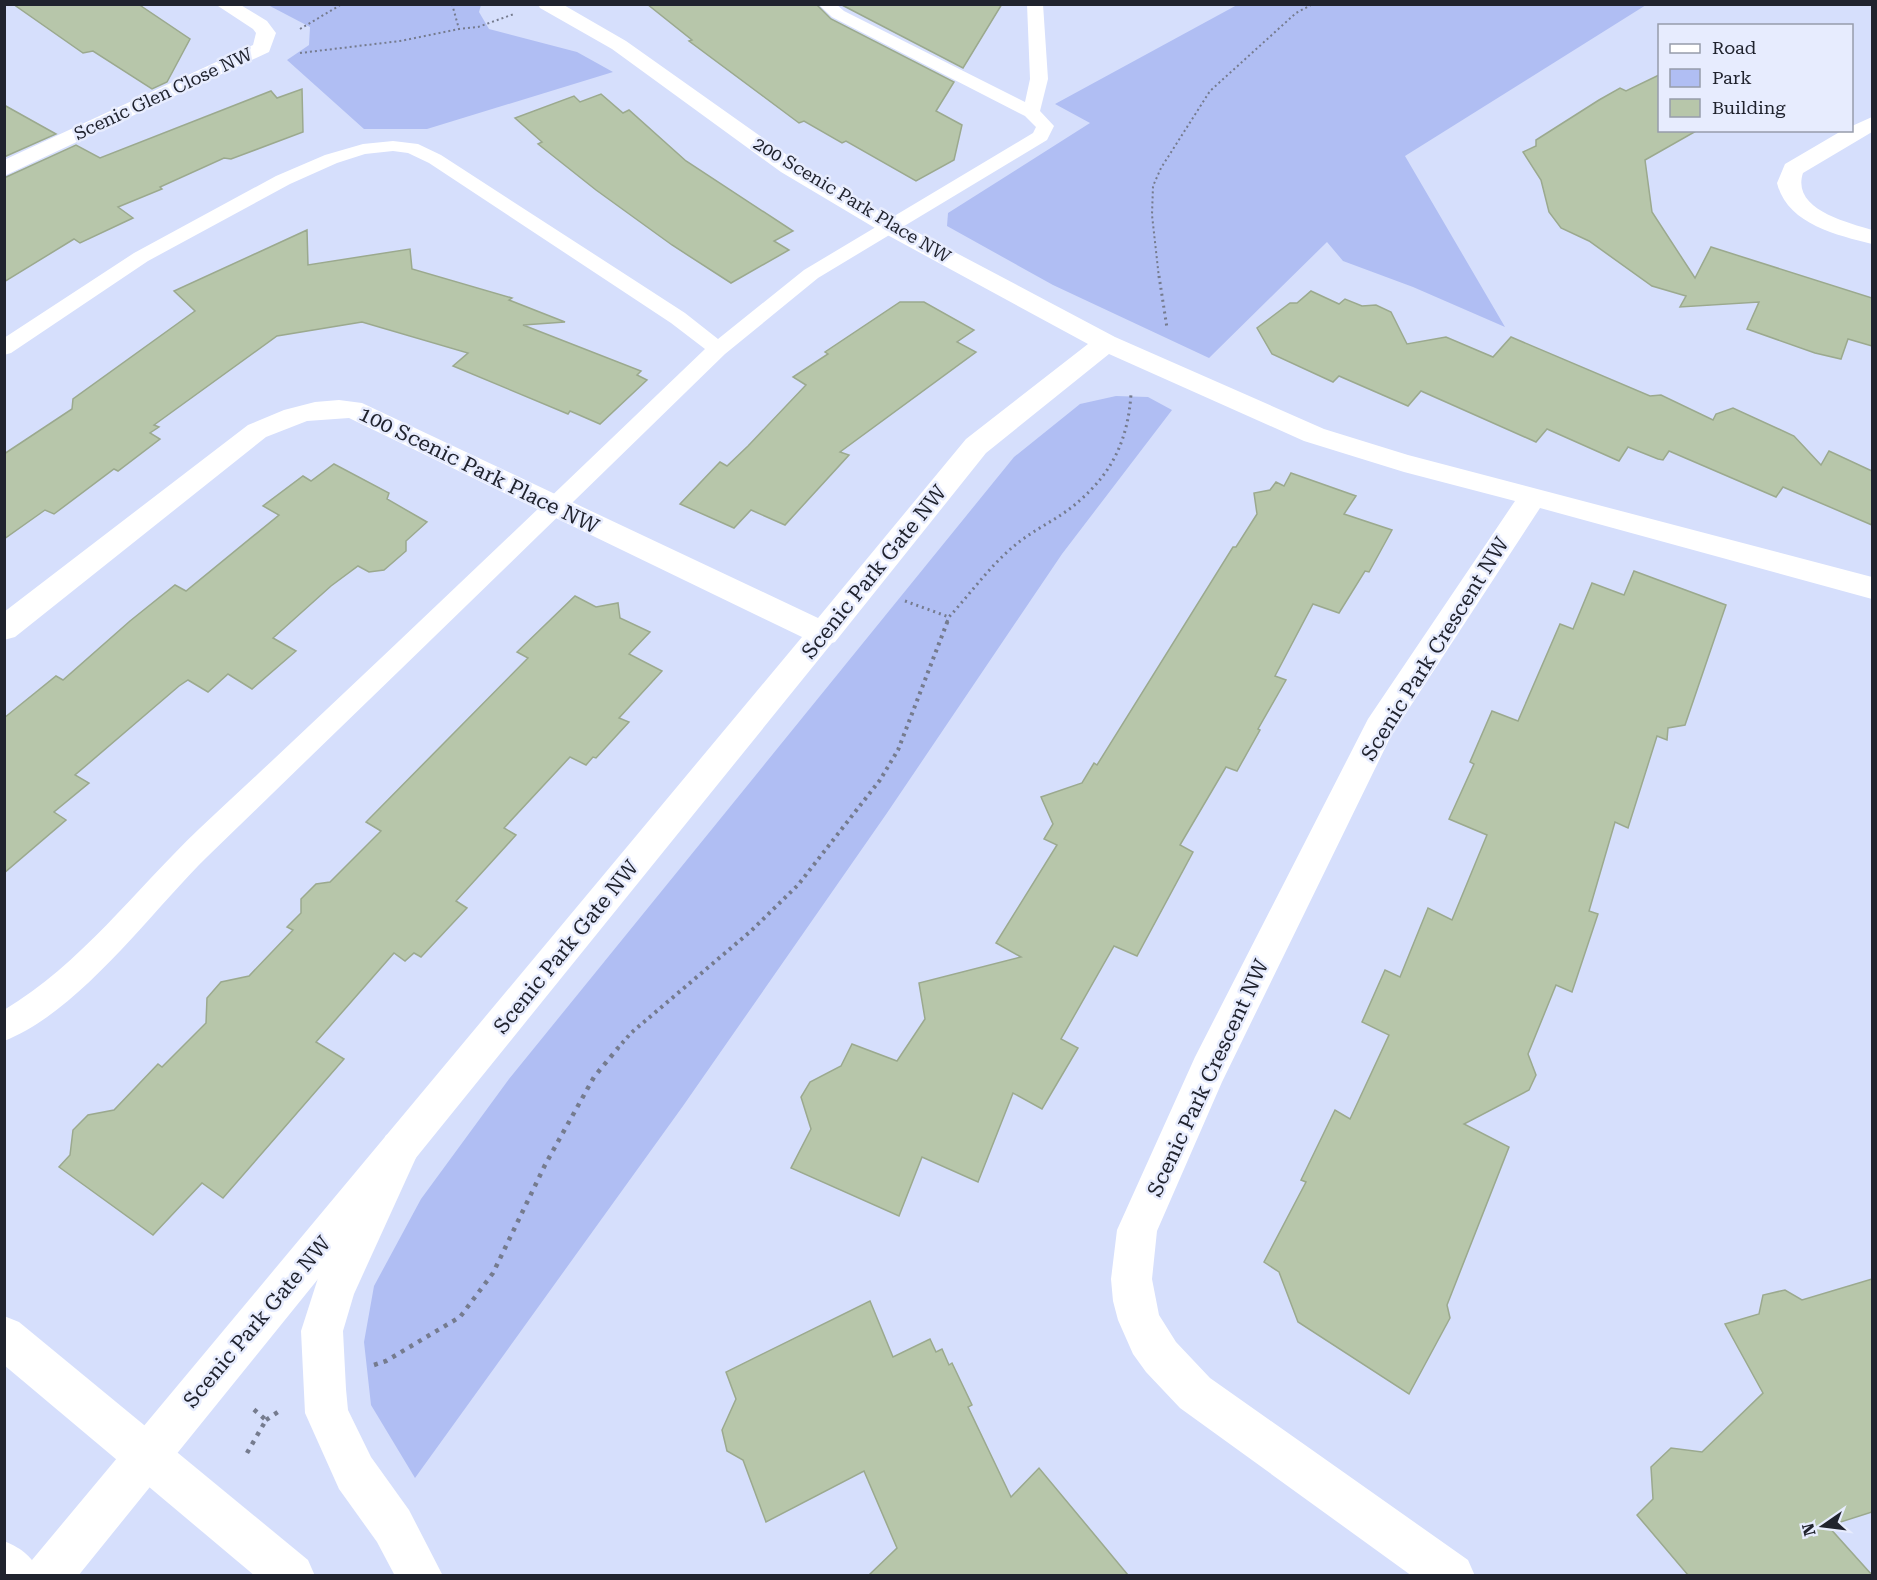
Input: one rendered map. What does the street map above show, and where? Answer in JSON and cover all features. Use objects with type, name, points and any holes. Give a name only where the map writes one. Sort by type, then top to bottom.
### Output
[{"type":"street","name":"Scenic Glen Close NW","points":[[4,169],[262,48],[266,33],[260,25],[224,4]]},
{"type":"street","name":"200 Scenic Park Place NW","points":[[547,4],[619,45],[682,93],[789,167],[888,226],[1106,343]]},
{"type":"street","points":[[1872,123],[1793,170],[1788,177],[1787,185],[1790,194],[1809,213],[1840,228],[1872,237]]},
{"type":"street","points":[[1106,343],[1314,435],[1404,463],[1872,588]]},
{"type":"street","name":"Scenic Park Gate NW","points":[[48,1575],[824,634],[976,446],[1106,343]]},
{"type":"street","name":"100 Scenic Park Place NW","points":[[4,629],[257,431],[294,415],[324,408],[354,409],[554,507],[824,634]]},
{"type":"street","name":"Scenic Park Crescent NW","points":[[1452,1575],[1195,1393],[1172,1372],[1152,1347],[1138,1319],[1131,1289],[1130,1258],[1137,1230],[1208,1070],[1379,728],[1533,496]]},
{"type":"street","points":[[400,1149],[334,1290],[322,1331],[324,1389],[327,1413],[354,1473],[393,1526],[420,1575]]},
{"type":"street","points":[[4,1337],[291,1575]]},
{"type":"street","points":[[4,1564],[18,1575]]},
{"type":"lane","points":[[4,1027],[28,1015],[69,982],[167,878],[313,741],[718,349],[811,274],[1041,136],[1045,126],[1031,112],[838,14],[826,4]]},
{"type":"lane","points":[[1031,112],[1039,79],[1035,4]]},
{"type":"lane","points":[[4,348],[141,257],[283,180],[331,159],[363,149],[393,146],[412,148],[435,159],[678,318],[718,349]]},
{"type":"path","points":[[302,28],[342,4]]},
{"type":"path","points":[[452,4],[459,29]]},
{"type":"path","points":[[1167,334],[1154,246],[1152,215],[1154,186],[1161,168],[1210,91],[1296,13],[1313,4]]},
{"type":"path","points":[[296,53],[387,44],[478,27],[490,22]]},
{"type":"path","points":[[370,1367],[386,1361],[460,1317],[493,1273],[544,1165],[594,1077],[631,1033],[751,931],[798,885],[859,806],[898,750],[949,616],[1014,546],[1077,502],[1102,477],[1117,454],[1129,422],[1130,391]]},
{"type":"path","points":[[247,1453],[266,1420],[248,1404]]},
{"type":"green space","points":[[268,5],[481,5],[479,12],[489,29],[577,52],[613,72],[427,129],[364,129],[287,60],[309,45],[310,27]]},
{"type":"green space","points":[[1237,5],[1646,5],[1405,156],[1505,327],[1413,287],[1343,261],[1327,242],[1209,358],[1053,285],[947,226],[948,213],[1090,123],[1055,104]]},
{"type":"green space","points":[[1116,396],[1148,397],[1172,410],[1062,554],[887,813],[683,1106],[415,1478],[371,1405],[364,1342],[374,1286],[421,1199],[509,1079],[1014,457],[1080,404]]},
{"type":"building","points":[[13,4],[138,4],[190,39],[167,82],[152,89],[93,51],[83,53]]},
{"type":"building","points":[[647,4],[816,4],[831,19],[954,82],[936,111],[962,125],[954,160],[916,181],[846,141],[842,143],[804,121],[799,123],[689,41],[692,40]]},
{"type":"building","points":[[840,4],[1002,4],[963,68]]},
{"type":"building","points":[[1658,75],[1658,132],[1694,132],[1645,160],[1652,212],[1695,278],[1711,247],[1872,298],[1872,346],[1848,339],[1841,359],[1815,353],[1747,329],[1759,302],[1680,307],[1686,296],[1652,286],[1589,241],[1561,228],[1549,212],[1541,180],[1523,152],[1536,146],[1536,140],[1599,100],[1620,88],[1626,91]]},
{"type":"building","points":[[302,89],[303,132],[231,159],[224,158],[160,187],[162,189],[118,207],[133,218],[80,243],[74,239],[4,282],[4,178],[76,145],[100,158],[271,91],[277,98]]},
{"type":"building","points":[[601,94],[623,113],[629,110],[686,161],[793,231],[774,241],[789,250],[731,283],[672,245],[596,190],[538,144],[542,142],[515,118],[574,96],[580,102]]},
{"type":"building","points":[[4,105],[56,134],[4,157]]},
{"type":"building","points":[[307,230],[308,265],[410,249],[412,269],[512,298],[509,300],[565,322],[523,325],[641,371],[637,375],[647,380],[600,424],[570,411],[568,414],[453,366],[468,353],[362,322],[277,336],[154,425],[159,427],[150,433],[160,439],[118,471],[114,469],[54,514],[45,510],[4,539],[4,454],[72,409],[73,399],[195,311],[174,291]]},
{"type":"building","points":[[1311,291],[1339,304],[1345,299],[1362,306],[1376,305],[1391,312],[1407,344],[1446,337],[1493,357],[1511,337],[1650,396],[1661,395],[1713,420],[1716,414],[1733,408],[1794,436],[1821,465],[1829,451],[1872,471],[1872,525],[1783,487],[1776,497],[1669,451],[1663,460],[1628,447],[1619,461],[1547,429],[1536,442],[1421,391],[1408,406],[1339,376],[1333,382],[1272,354],[1257,328],[1290,303],[1297,303]]},
{"type":"building","points":[[900,302],[924,302],[974,330],[957,342],[976,352],[840,452],[849,455],[785,525],[751,510],[734,528],[680,504],[720,462],[727,466],[806,385],[793,377],[828,354],[825,352]]},
{"type":"building","points":[[334,464],[389,493],[387,499],[427,522],[406,541],[406,551],[384,570],[369,572],[358,566],[331,586],[273,638],[296,651],[252,689],[228,674],[208,692],[188,680],[179,686],[75,775],[89,783],[54,812],[66,820],[4,873],[4,718],[56,676],[63,680],[175,585],[186,591],[279,515],[263,506],[303,476],[311,481]]},
{"type":"building","points":[[1291,473],[1356,496],[1344,514],[1392,530],[1369,572],[1365,571],[1339,613],[1313,604],[1275,676],[1286,680],[1258,729],[1260,730],[1237,771],[1226,767],[1180,845],[1193,852],[1137,956],[1114,946],[1061,1039],[1078,1048],[1042,1109],[1013,1093],[978,1182],[922,1157],[899,1216],[791,1168],[811,1129],[801,1097],[810,1082],[841,1066],[852,1044],[897,1061],[925,1019],[919,983],[1021,957],[996,943],[1057,845],[1044,839],[1053,824],[1041,797],[1082,783],[1094,763],[1097,765],[1233,547],[1236,547],[1257,514],[1254,493],[1270,490],[1276,482],[1284,486]]},
{"type":"building","points":[[1634,571],[1726,605],[1685,725],[1668,728],[1667,740],[1657,736],[1628,828],[1615,822],[1589,911],[1598,914],[1572,992],[1556,985],[1528,1054],[1536,1075],[1529,1090],[1464,1124],[1509,1147],[1447,1305],[1450,1318],[1409,1394],[1298,1322],[1279,1272],[1264,1262],[1306,1182],[1301,1180],[1335,1110],[1350,1119],[1389,1035],[1362,1022],[1385,970],[1400,977],[1428,908],[1452,920],[1487,835],[1449,819],[1474,764],[1470,762],[1492,711],[1518,721],[1560,624],[1573,629],[1592,583],[1624,595]]},
{"type":"building","points":[[575,596],[596,607],[618,603],[620,618],[650,632],[629,654],[662,671],[619,718],[629,722],[596,758],[593,757],[586,765],[570,757],[504,828],[516,835],[456,901],[467,908],[421,957],[414,953],[405,961],[394,953],[316,1042],[344,1059],[223,1198],[202,1183],[153,1235],[59,1167],[70,1155],[73,1130],[88,1115],[114,1110],[158,1064],[162,1067],[206,1023],[207,998],[221,982],[249,976],[293,930],[287,927],[301,913],[301,899],[316,884],[330,882],[381,831],[366,822],[528,658],[517,652]]},
{"type":"building","points":[[1872,1279],[1872,1512],[1828,1526],[1872,1575],[1688,1575],[1637,1515],[1653,1499],[1651,1467],[1671,1448],[1702,1452],[1763,1393],[1725,1324],[1759,1314],[1763,1295],[1785,1290],[1802,1300]]},
{"type":"building","points":[[870,1301],[893,1357],[930,1339],[936,1352],[942,1349],[949,1365],[952,1363],[972,1405],[968,1407],[1011,1497],[1039,1468],[1128,1575],[869,1575],[897,1548],[864,1471],[766,1522],[743,1460],[727,1451],[722,1430],[736,1399],[726,1372]]}]
